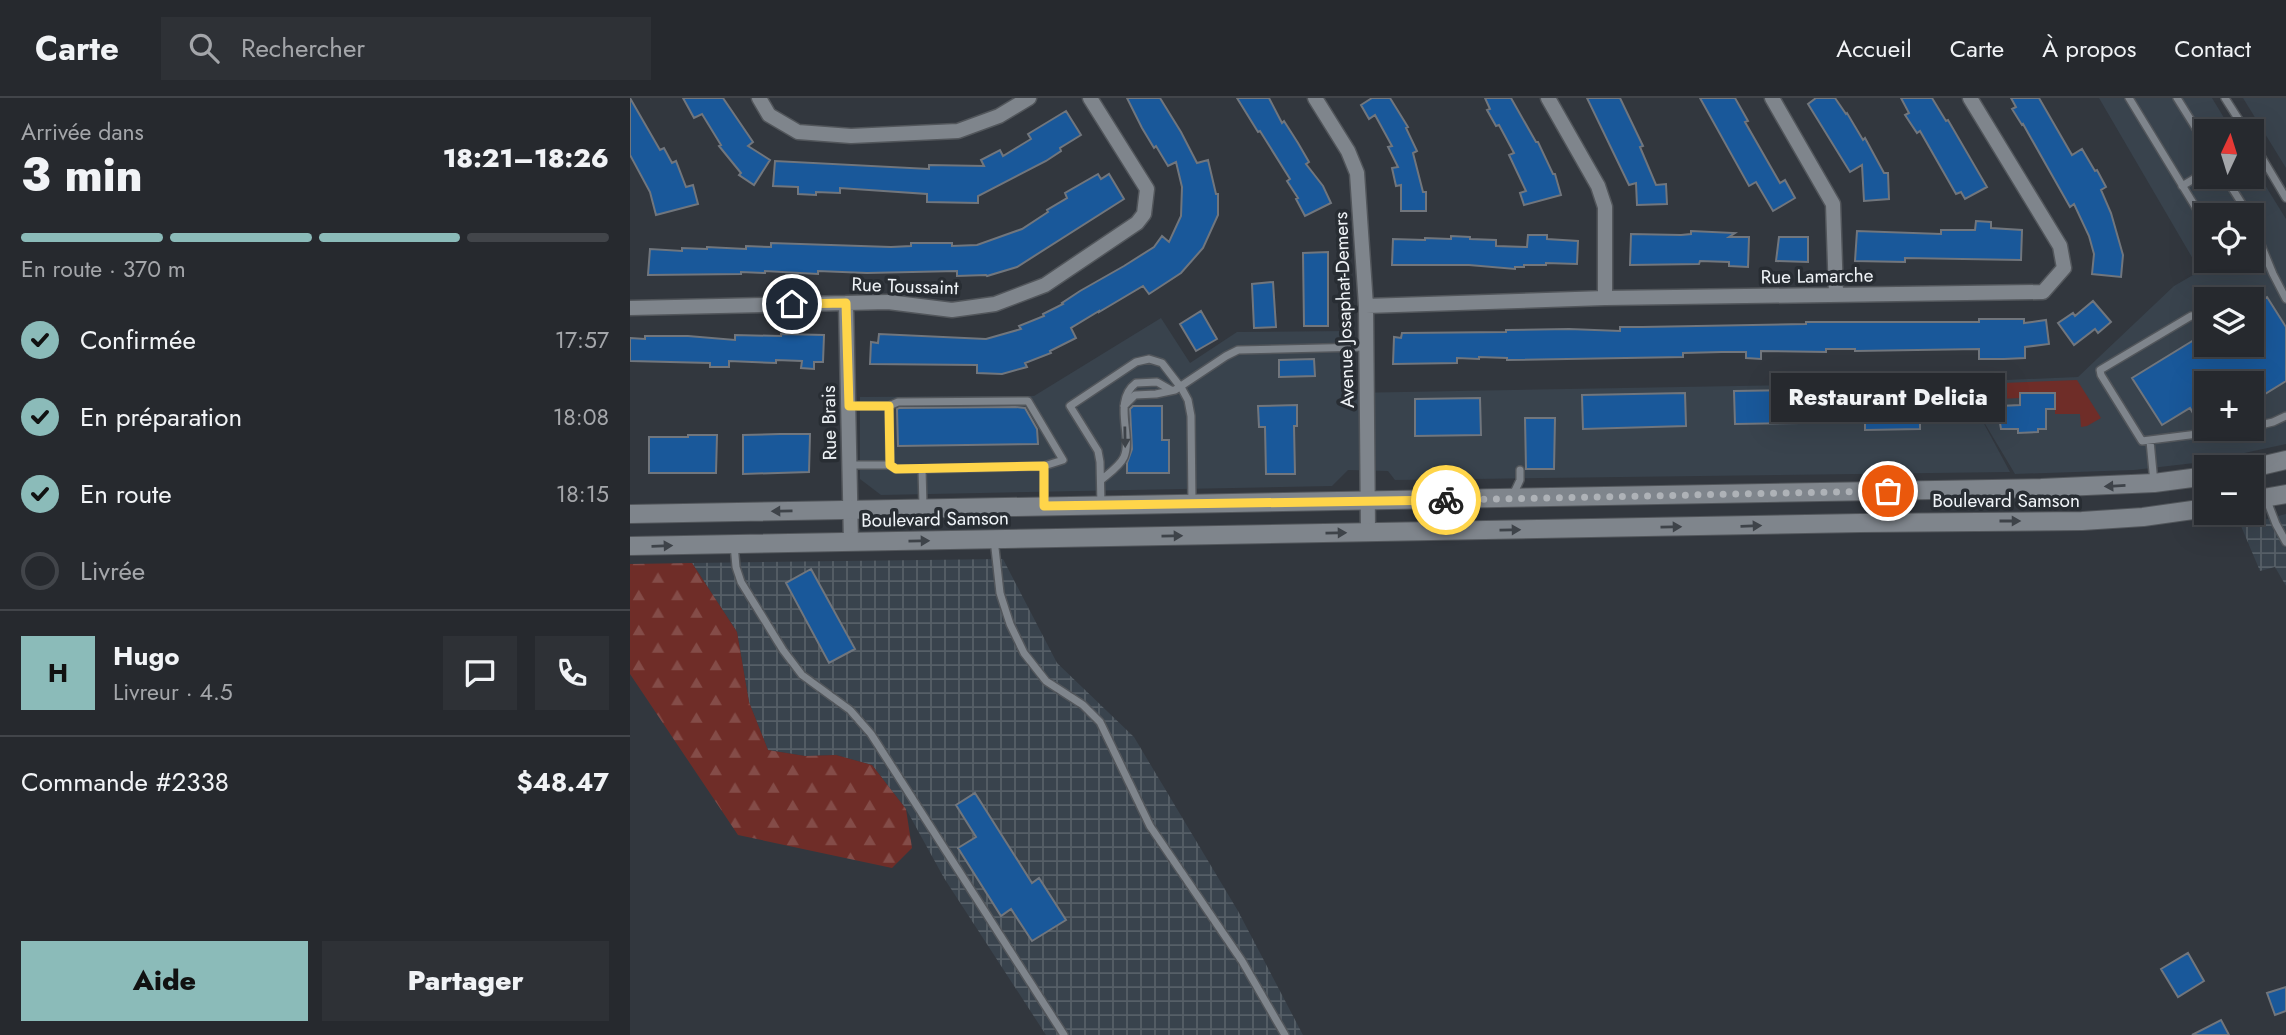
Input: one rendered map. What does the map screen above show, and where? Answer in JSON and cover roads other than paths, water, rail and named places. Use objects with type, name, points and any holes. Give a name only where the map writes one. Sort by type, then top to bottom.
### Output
[{"type":"street","points":[[760,98],[769,115],[798,131],[851,136],[958,131],[999,116],[1029,98]]},
{"type":"street","name":"Rue Toussaint","points":[[630,308],[888,302],[953,310],[995,304],[1045,285],[1137,223],[1144,214],[1147,189],[1090,98]]},
{"type":"street","name":"Avenue Josaphat-Demers","points":[[1315,98],[1348,151],[1357,173],[1366,306],[1368,532]]},
{"type":"street","points":[[1548,98],[1598,186],[1605,207],[1605,298]]},
{"type":"street","points":[[1772,98],[1833,204],[1836,295]]},
{"type":"street","name":"Rue Lamarche","points":[[1366,306],[1605,298],[2043,292],[2064,268],[2060,246],[1970,98]]},
{"type":"street","name":"Rue Brais","points":[[846,303],[851,542]]},
{"type":"street","points":[[2264,465],[2286,460]]},
{"type":"street","name":"Boulevard Samson","points":[[630,514],[2041,488],[2154,483],[2194,478]]},
{"type":"street","points":[[2264,498],[2286,494]]},
{"type":"street","name":"Boulevard Samson","points":[[630,546],[2082,521],[2194,510]]},
{"type":"lane","points":[[2129,98],[2194,205]]},
{"type":"lane","points":[[2177,98],[2194,125]]},
{"type":"lane","points":[[2225,98],[2238,119]]},
{"type":"lane","points":[[2264,162],[2286,198]]},
{"type":"lane","points":[[2182,186],[2194,179]]},
{"type":"lane","points":[[2264,250],[2286,299]]},
{"type":"lane","points":[[2191,316],[2100,370],[2141,441],[2194,435]]},
{"type":"lane","points":[[1125,406],[1135,395],[1156,394],[1180,386],[1238,350],[1366,347]]},
{"type":"lane","points":[[1101,505],[1098,451],[1070,406],[1145,359],[1158,360],[1165,365],[1188,400],[1191,416],[1192,504]]},
{"type":"lane","points":[[1101,480],[1125,455],[1125,406],[1130,389],[1136,383],[1157,382],[1171,390]]},
{"type":"lane","points":[[849,406],[889,406],[898,402],[1028,401],[1063,460],[1044,466],[922,469],[896,469],[890,465],[849,466]]},
{"type":"lane","points":[[889,406],[890,465]]},
{"type":"lane","points":[[2264,424],[2286,416]]},
{"type":"lane","points":[[2150,441],[2154,483]]},
{"type":"lane","points":[[1044,466],[1044,506]]},
{"type":"lane","points":[[922,469],[923,509]]},
{"type":"lane","points":[[1511,498],[1520,480],[1520,470]]},
{"type":"lane","points":[[2264,506],[2286,542]]},
{"type":"lane","points":[[994,539],[1000,593],[1024,653],[1046,681],[1083,705],[1100,722],[1150,826],[1242,961],[1285,1035]]},
{"type":"lane","points":[[734,544],[736,567],[741,582],[783,650],[802,675],[850,710],[871,734],[1063,1035]]},
{"type":"place","name":"Restaurant Delicia","points":[[1888,491]]}]
